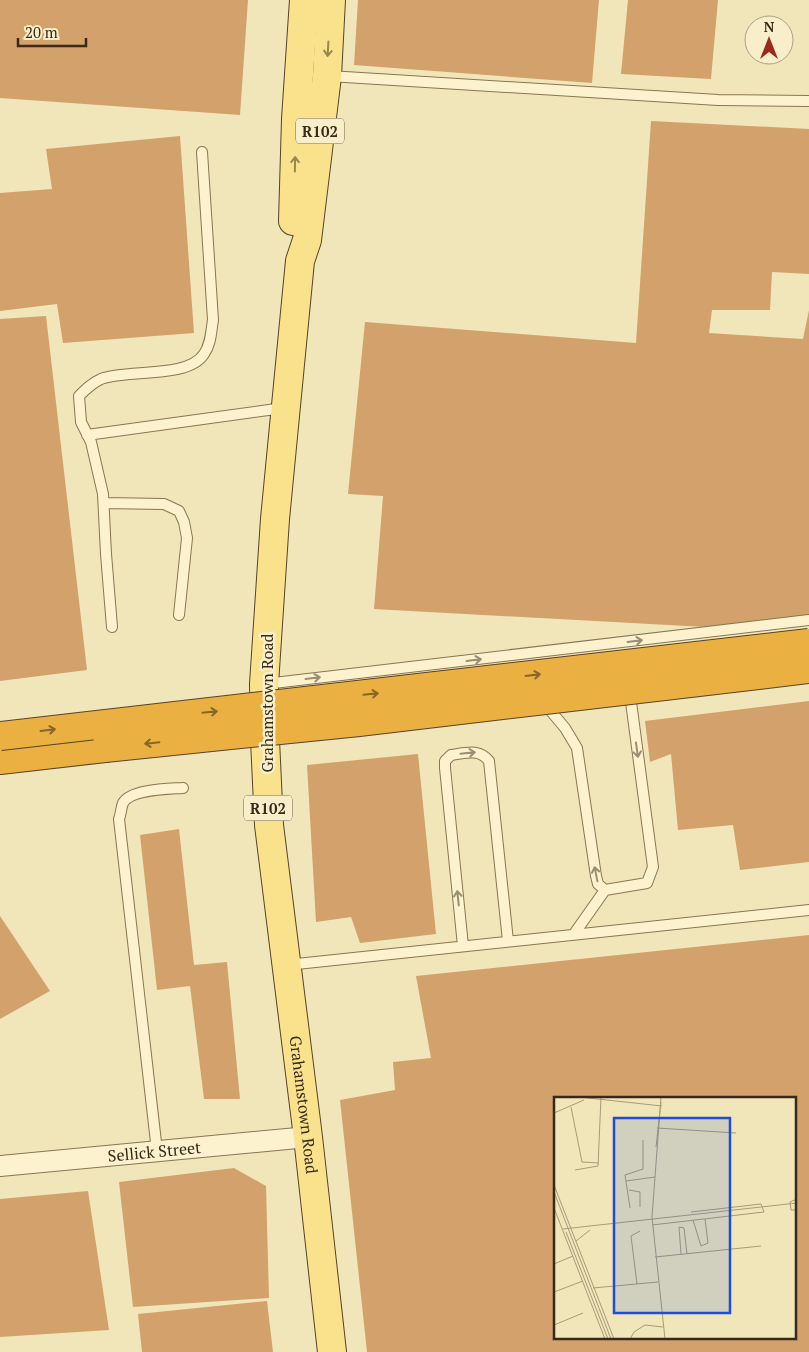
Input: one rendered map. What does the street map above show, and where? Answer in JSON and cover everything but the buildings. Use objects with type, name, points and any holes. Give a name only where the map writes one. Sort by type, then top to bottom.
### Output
[{"type":"highway","points":[[0,736],[809,643]]},
{"type":"highway","points":[[0,760],[358,722],[809,669]]},
{"type":"main road","name":"Grahamstown Road","points":[[304,0],[313,74],[306,240],[300,261],[284,407],[264,684],[265,740],[268,825],[308,1137],[332,1352]]},
{"type":"main road","name":"Grahamstown Road","points":[[313,74],[331,0]]},
{"type":"street","name":"Sellick Street","points":[[0,1166],[308,1137]]},
{"type":"lane","points":[[313,74],[718,100],[809,101]]},
{"type":"lane","points":[[112,627],[104,503],[97,464],[87,435],[80,422],[79,396],[88,386],[101,379],[116,375],[185,368],[195,363],[204,355],[210,341],[214,320],[202,152]]},
{"type":"lane","points":[[87,435],[284,407]]},
{"type":"lane","points":[[104,503],[164,504],[179,511],[184,522],[187,538],[179,615]]},
{"type":"lane","points":[[264,684],[809,620]]},
{"type":"lane","points":[[574,934],[605,890],[647,883],[653,867],[631,702]]},
{"type":"lane","points":[[265,740],[586,706]]},
{"type":"lane","points":[[549,709],[565,728],[577,748],[596,876],[598,884],[605,890]]},
{"type":"lane","points":[[463,946],[445,761],[451,755],[478,752],[484,754],[489,761],[508,941]]},
{"type":"lane","points":[[157,1151],[120,819],[123,804],[135,794],[183,788]]},
{"type":"lane","points":[[286,965],[809,910]]}]
